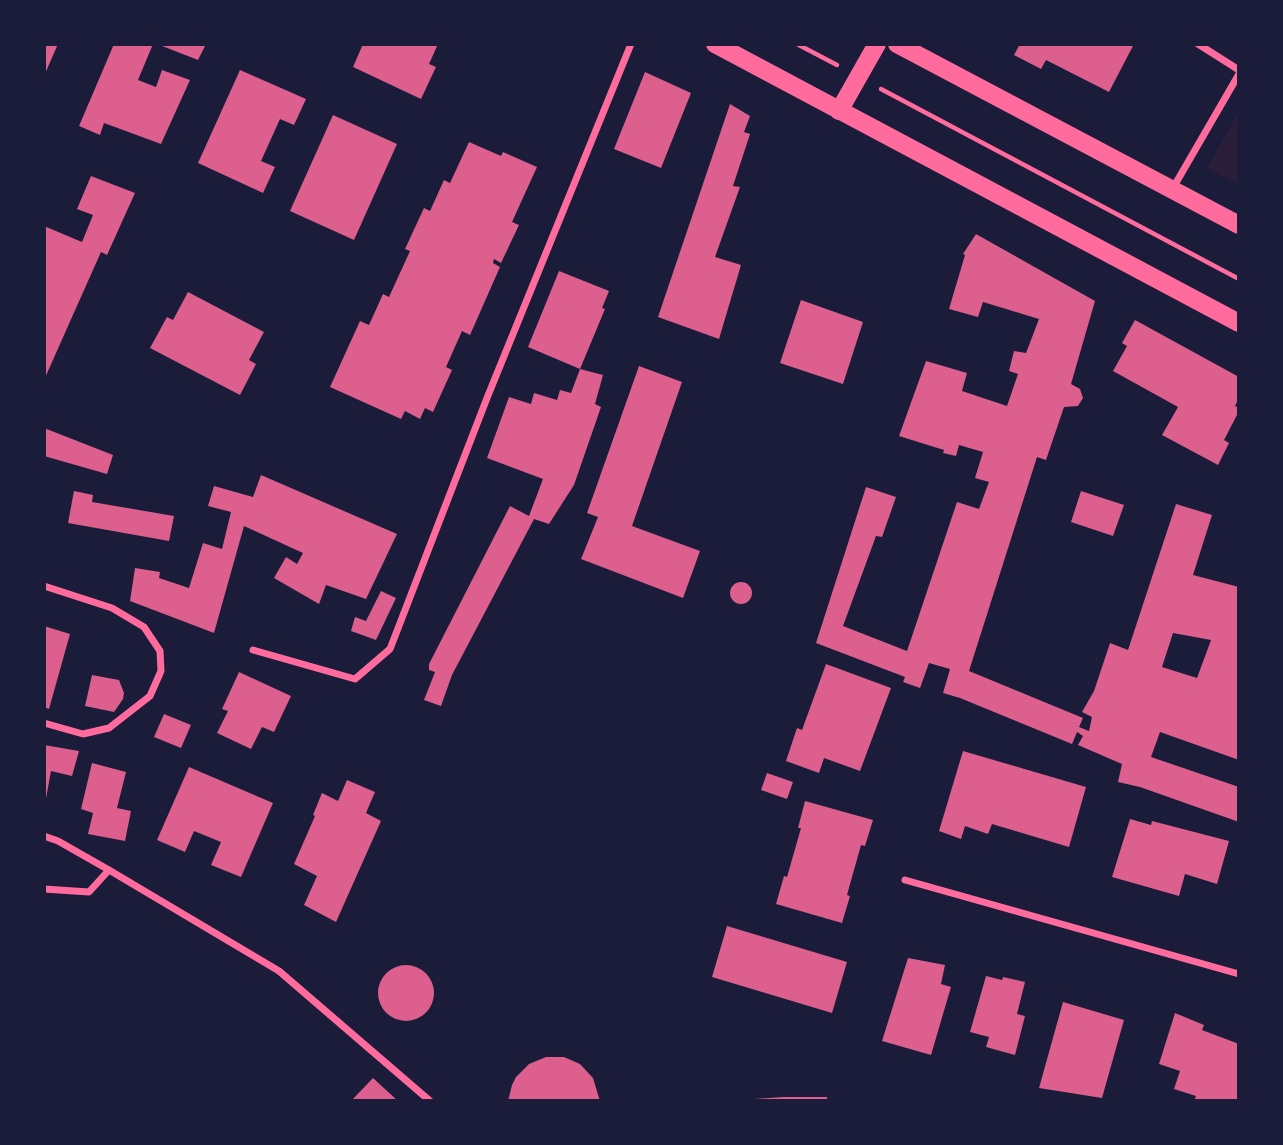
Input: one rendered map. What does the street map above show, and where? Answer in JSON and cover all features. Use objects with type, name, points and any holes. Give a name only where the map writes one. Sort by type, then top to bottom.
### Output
[{"type":"main road","points":[[715,44],[1239,323]]},
{"type":"main road","points":[[839,111],[877,44]]},
{"type":"main road","points":[[897,44],[1239,225]]},
{"type":"street","points":[[253,650],[355,679],[390,649],[631,44]]},
{"type":"street","points":[[1173,189],[1239,72],[1198,44]]},
{"type":"street","points":[[44,586],[112,608],[144,627],[160,652],[161,671],[150,696],[109,728],[83,734],[44,723]]},
{"type":"street","points":[[44,836],[109,870],[279,971],[429,1101]]},
{"type":"street","points":[[44,889],[89,891],[109,870]]},
{"type":"street","points":[[905,880],[1239,974]]},
{"type":"path","points":[[797,44],[828,61]]},
{"type":"path","points":[[892,95],[1239,279]]},
{"type":"shaded area","points":[[1239,111],[1239,185],[1207,168]]},
{"type":"building","points":[[44,44],[58,44],[44,76]]},
{"type":"building","points":[[114,44],[153,44],[138,80],[156,87],[162,70],[190,80],[161,144],[104,123],[100,135],[79,126]]},
{"type":"building","points":[[157,44],[206,44],[198,60]]},
{"type":"building","points":[[363,44],[438,44],[429,64],[436,67],[421,99],[353,67]]},
{"type":"building","points":[[1020,44],[1134,44],[1109,92],[1046,60],[1041,69],[1014,55]]},
{"type":"building","points":[[240,70],[306,99],[294,125],[280,119],[261,161],[275,167],[263,193],[198,163]]},
{"type":"building","points":[[645,72],[691,93],[661,168],[614,149]]},
{"type":"building","points":[[730,104],[750,116],[744,132],[750,134],[733,186],[740,187],[715,257],[741,265],[719,339],[658,317]]},
{"type":"building","points":[[333,115],[397,144],[354,240],[290,211]]},
{"type":"building","points":[[469,142],[501,156],[503,152],[537,167],[512,222],[519,225],[501,263],[494,259],[493,263],[500,267],[470,335],[462,331],[446,367],[452,370],[433,412],[425,408],[420,419],[405,411],[401,419],[330,387],[360,321],[369,325],[383,294],[389,297],[410,251],[405,249],[424,208],[430,211],[444,180],[450,183]]},
{"type":"building","points":[[91,176],[135,193],[107,255],[101,252],[44,380],[44,226],[82,242],[93,215],[77,209]]},
{"type":"building","points":[[976,234],[1095,301],[1071,384],[1080,389],[1083,398],[1078,406],[1064,407],[1046,460],[1037,457],[969,671],[1083,718],[1079,727],[1089,731],[1092,717],[1082,712],[1094,691],[1110,643],[1128,650],[1176,504],[1212,515],[1193,575],[1239,587],[1239,760],[1160,732],[1151,757],[1239,787],[1239,822],[1140,787],[1118,782],[1122,764],[1078,745],[1083,736],[1077,732],[1072,744],[943,693],[950,669],[929,663],[920,688],[903,682],[905,677],[816,643],[866,487],[896,497],[882,537],[876,536],[843,626],[907,651],[957,502],[979,509],[989,482],[975,478],[983,452],[959,445],[956,456],[899,436],[926,361],[967,373],[962,391],[1007,406],[1018,374],[1009,371],[1014,351],[1026,353],[1039,319],[983,302],[978,317],[949,309],[965,255],[963,254]],"holes":[[[1173,633],[1211,640],[1197,678],[1162,667]]]},
{"type":"building","points":[[559,271],[609,291],[602,308],[605,309],[580,369],[528,347]]},
{"type":"building","points":[[188,292],[264,332],[249,360],[256,364],[240,395],[150,348],[167,317],[173,320]]},
{"type":"building","points":[[801,300],[863,322],[843,384],[780,363]]},
{"type":"building","points":[[1135,320],[1239,377],[1239,398],[1235,406],[1239,411],[1224,440],[1229,443],[1218,465],[1162,435],[1178,407],[1113,371],[1127,346],[1122,343]]},
{"type":"building","points":[[639,366],[682,382],[632,526],[700,551],[683,598],[581,559],[598,517],[587,513]]},
{"type":"building","points":[[580,369],[603,375],[595,404],[601,407],[574,485],[549,524],[534,519],[452,675],[441,706],[424,700],[435,672],[429,670],[429,664],[510,506],[529,516],[543,479],[487,458],[509,397],[531,404],[534,393],[557,400],[560,390],[571,393]]},
{"type":"building","points":[[44,428],[113,455],[107,474],[44,456]]},
{"type":"building","points":[[261,475],[397,534],[366,599],[326,585],[319,604],[274,578],[286,557],[297,564],[303,553],[244,526],[214,633],[130,601],[135,568],[160,572],[159,578],[189,588],[203,543],[222,549],[231,512],[208,506],[214,486],[253,497]]},
{"type":"building","points":[[74,491],[93,495],[92,502],[174,516],[169,541],[68,523]]},
{"type":"building","points":[[1081,491],[1124,505],[1113,536],[1071,522]]},
{"type":"building","points":[[741,582],[749,585],[752,593],[749,601],[741,604],[733,601],[730,593],[733,585]]},
{"type":"building","points":[[381,591],[396,598],[376,640],[351,631],[355,617],[366,621]]},
{"type":"building","points":[[44,626],[70,634],[49,709],[44,707]]},
{"type":"building","points":[[826,664],[891,688],[860,771],[824,758],[819,773],[786,761],[797,728],[802,730]]},
{"type":"building","points":[[239,672],[291,696],[274,732],[262,727],[251,749],[217,733],[228,711],[222,709]]},
{"type":"building","points":[[92,675],[119,680],[124,693],[114,712],[85,706]]},
{"type":"building","points":[[164,714],[191,725],[181,748],[154,737]]},
{"type":"building","points":[[44,745],[79,751],[72,776],[51,771],[45,804]]},
{"type":"building","points":[[963,751],[1086,787],[1069,847],[992,824],[988,834],[965,826],[961,839],[939,831]]},
{"type":"building","points":[[92,763],[126,772],[117,808],[131,811],[125,841],[88,834],[93,813],[81,809]]},
{"type":"building","points":[[189,767],[273,803],[241,877],[211,865],[221,842],[194,831],[185,852],[157,840]]},
{"type":"building","points":[[767,773],[793,782],[787,799],[761,790]]},
{"type":"building","points":[[347,780],[375,792],[366,813],[381,821],[336,922],[304,905],[317,876],[294,864],[322,793],[338,801]]},
{"type":"building","points":[[805,801],[873,820],[865,846],[861,845],[842,923],[776,904],[801,828],[798,828]]},
{"type":"building","points":[[1130,819],[1151,825],[1152,821],[1229,841],[1217,884],[1185,874],[1179,896],[1112,877]]},
{"type":"building","points":[[727,926],[847,962],[832,1013],[712,977]]},
{"type":"building","points":[[908,958],[945,965],[941,984],[951,987],[931,1055],[882,1041]]},
{"type":"building","points":[[400,965],[412,965],[422,969],[430,977],[434,993],[430,1009],[422,1017],[412,1021],[400,1021],[390,1017],[382,1009],[378,999],[378,987],[382,977],[390,969]]},
{"type":"building","points":[[986,976],[1025,982],[1017,1014],[1025,1016],[1015,1055],[986,1047],[989,1037],[970,1032]]},
{"type":"building","points":[[1063,1002],[1124,1020],[1102,1098],[1039,1088]]},
{"type":"building","points":[[1175,1013],[1204,1025],[1202,1030],[1239,1044],[1239,1101],[1194,1101],[1196,1096],[1174,1089],[1180,1071],[1159,1064]]},
{"type":"building","points":[[546,1057],[564,1057],[580,1064],[593,1078],[600,1101],[508,1101],[516,1077],[529,1064]]},
{"type":"building","points":[[373,1078],[398,1101],[351,1101]]},
{"type":"building","points":[[827,1097],[827,1101],[754,1099]]}]
